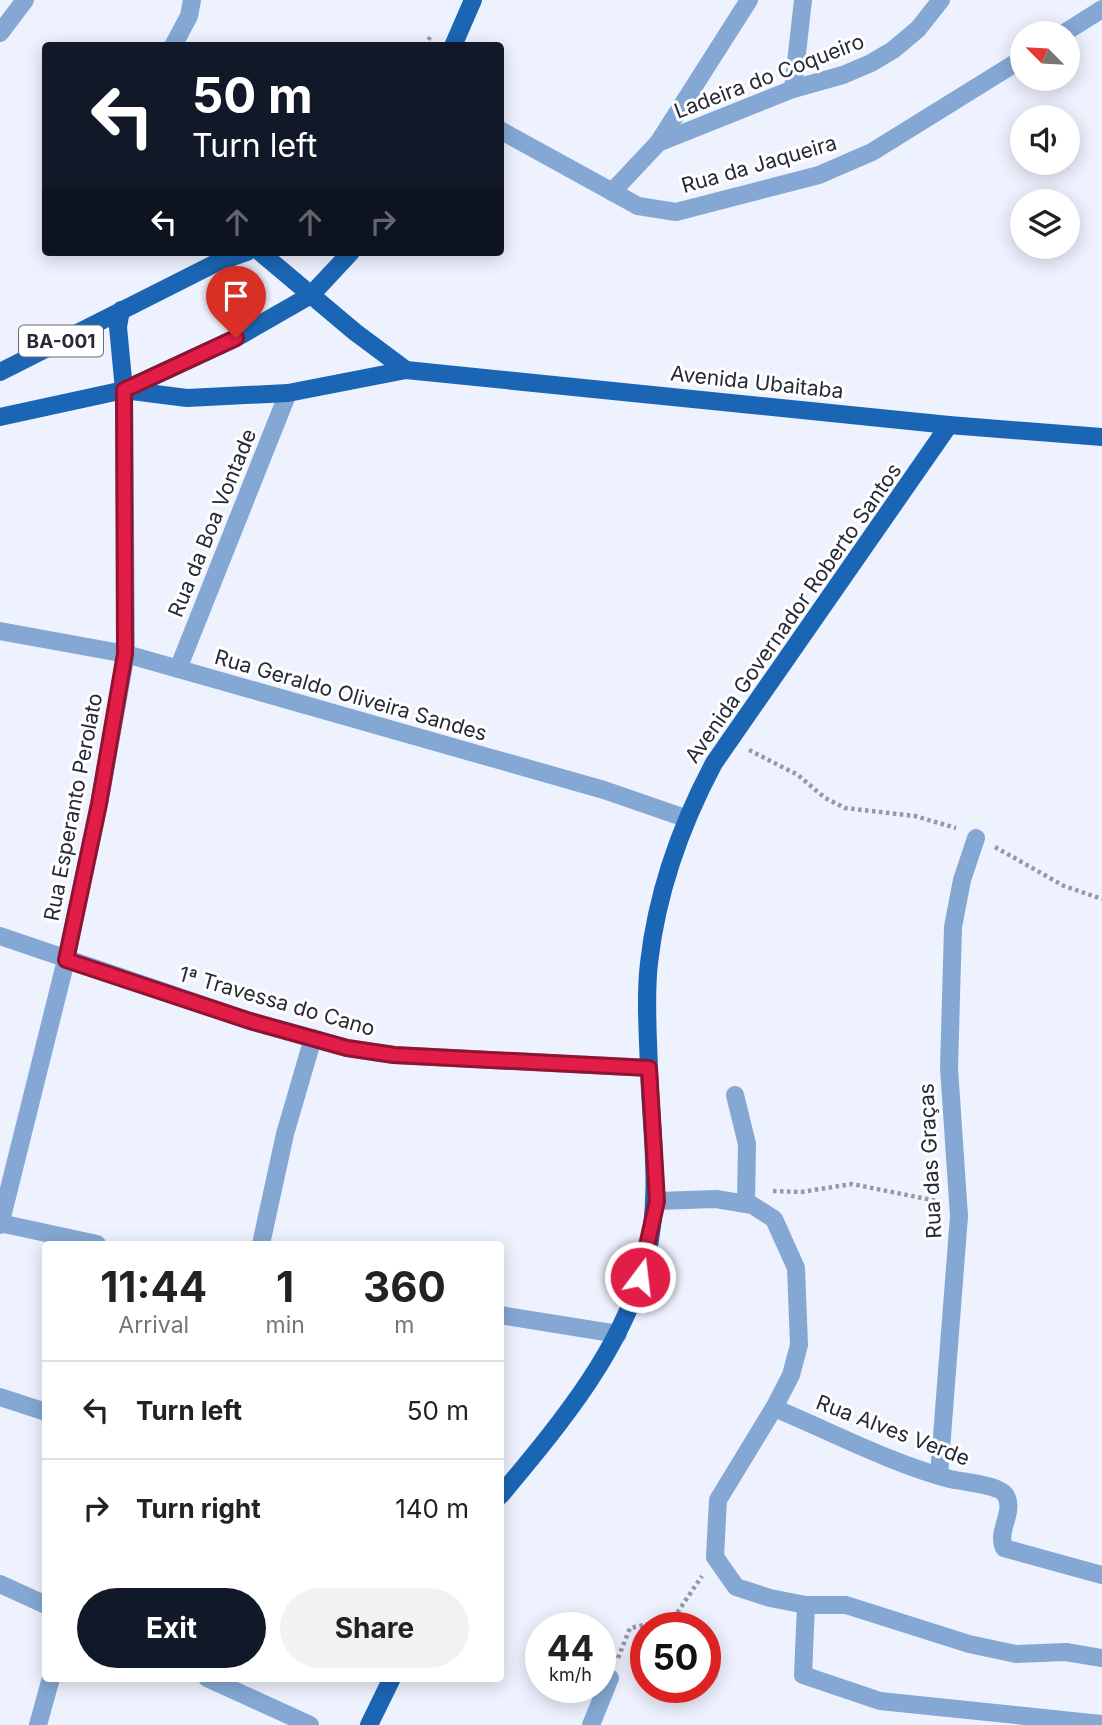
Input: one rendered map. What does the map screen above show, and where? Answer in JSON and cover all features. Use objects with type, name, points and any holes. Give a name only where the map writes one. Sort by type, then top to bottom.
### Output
[{"type":"main road","points":[[455,42],[473,0]]},
{"type":"main road","name":"BA-001","points":[[0,372],[218,262],[235,256]]},
{"type":"main road","points":[[265,256],[406,370]]},
{"type":"main road","name":"Avenida Ubaitaba","points":[[0,417],[124,390],[236,338],[311,295],[347,256]]},
{"type":"main road","points":[[121,310],[118,327],[124,390]]},
{"type":"main road","name":"Avenida Ubaitaba","points":[[124,390],[187,398],[288,393],[406,370],[949,425],[1102,436]]},
{"type":"main road","name":"Avenida Governador Roberto Santos","points":[[504,1491],[554,1432],[618,1334],[646,1259],[657,1201],[649,1068],[649,963],[665,883],[685,818],[714,762],[949,425]]},
{"type":"main road","points":[[369,1725],[390,1682]]},
{"type":"street","points":[[0,33],[25,0]]},
{"type":"street","points":[[175,42],[188,16],[191,0]]},
{"type":"street","points":[[658,143],[749,0]]},
{"type":"street","points":[[793,89],[803,0]]},
{"type":"street","name":"Ladeira do Coqueiro","points":[[612,192],[658,143],[793,89],[843,75],[893,50],[918,29],[941,0]]},
{"type":"street","points":[[1080,23],[1102,9]]},
{"type":"street","name":"Rua da Jaqueira","points":[[504,133],[638,206],[676,212],[819,175],[872,152],[1010,66]]},
{"type":"street","name":"Rua Esperanto Perolato","points":[[0,1223],[66,960],[99,804],[125,654],[124,390]]},
{"type":"street","name":"Rua da Boa Vontade","points":[[178,669],[288,393]]},
{"type":"street","name":"Rua Geraldo Oliveira Sandes","points":[[0,631],[125,654],[604,790],[685,818]]},
{"type":"street","name":"Rua das Graças","points":[[939,1475],[956,1280],[958,1205],[948,1068],[953,928],[962,880],[976,838]]},
{"type":"street","name":"1ª Travessa do Cano","points":[[0,936],[66,960],[313,1038],[394,1055],[649,1068]]},
{"type":"street","points":[[262,1241],[285,1134],[313,1038]]},
{"type":"street","points":[[735,1095],[747,1144],[746,1204]]},
{"type":"street","points":[[657,1201],[716,1199],[746,1204],[774,1219],[796,1268],[799,1345],[791,1375],[718,1500],[715,1557],[736,1587],[770,1598],[806,1605],[846,1605],[969,1644],[1016,1654],[1066,1652],[1102,1658]]},
{"type":"street","points":[[0,1223],[83,1241]]},
{"type":"street","points":[[504,1316],[618,1334]]},
{"type":"street","points":[[0,1397],[42,1411]]},
{"type":"street","name":"Rua Alves Verde","points":[[774,1408],[939,1475],[1004,1493],[1008,1507],[1000,1542],[1007,1551],[1102,1575]]},
{"type":"street","points":[[0,1584],[42,1603]]},
{"type":"street","points":[[806,1605],[803,1675],[880,1701],[1102,1724]]},
{"type":"street","points":[[38,1725],[50,1682]]},
{"type":"street","points":[[216,1682],[310,1725]]},
{"type":"street","points":[[591,1725],[600,1703]]},
{"type":"path","points":[[730,739],[799,775],[825,798],[845,808],[915,816],[953,827],[1064,886],[1102,899]]},
{"type":"path","points":[[746,1204],[772,1191],[801,1192],[852,1184],[958,1205]]},
{"type":"path","points":[[616,1663],[630,1628],[673,1619],[715,1557]]},
{"type":"route","points":[[236,338],[124,390],[125,654],[99,804],[66,960],[250,1021],[347,1048],[394,1055],[649,1068],[657,1201],[640,1277]]}]
